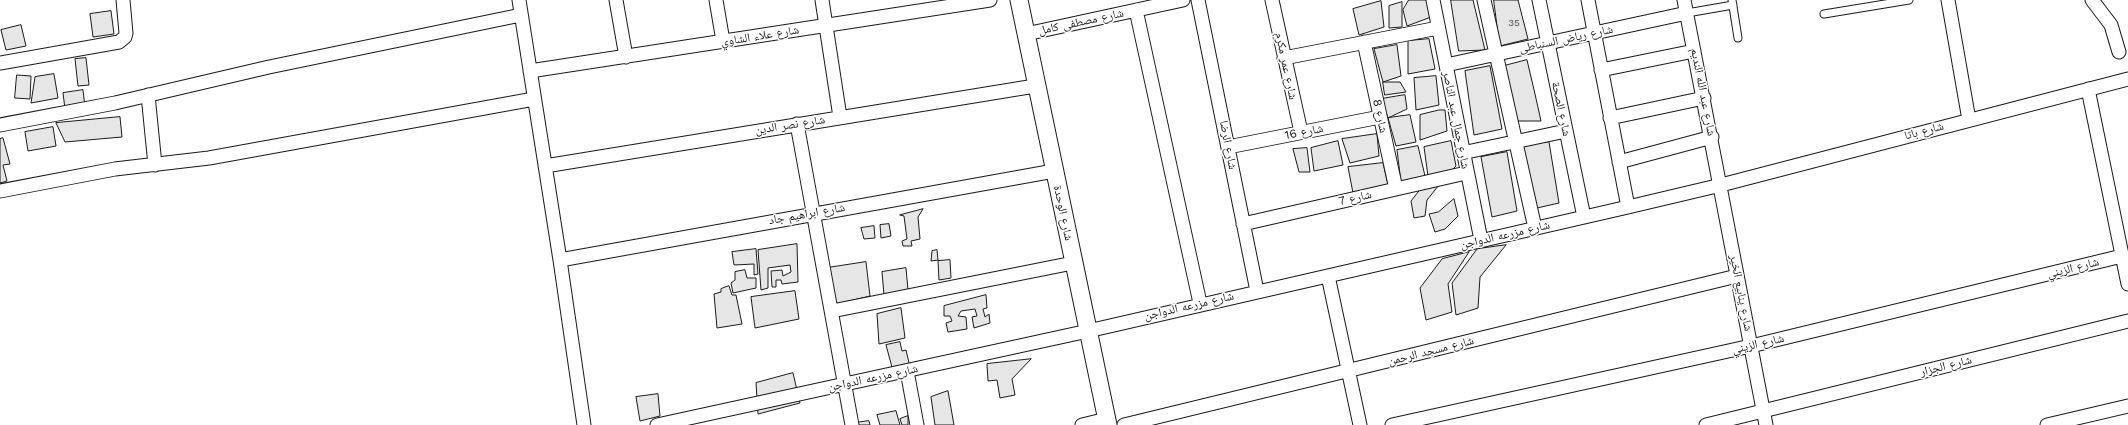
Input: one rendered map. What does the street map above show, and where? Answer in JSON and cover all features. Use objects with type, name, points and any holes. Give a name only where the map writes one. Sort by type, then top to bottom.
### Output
[{"type":"street","points":[[0,63],[119,42],[125,37],[126,33],[122,0]]},
{"type":"street","points":[[519,0],[560,260],[584,425]]},
{"type":"street","points":[[616,0],[626,57]]},
{"type":"street","points":[[716,0],[723,41]]},
{"type":"street","points":[[822,0],[840,117]]},
{"type":"street","name":"شارع علاء الشاوي","points":[[530,71],[826,25],[922,5],[990,0]]},
{"type":"street","name":"شارع الوحدة","points":[[1019,0],[1073,263],[1108,422]]},
{"type":"street","name":"شارع مصطفى كامل","points":[[1026,34],[1183,0]]},
{"type":"street","name":"شارع الرضا","points":[[1198,0],[1257,291]]},
{"type":"street","name":"شارع عمر مكرم","points":[[1272,0],[1301,132]]},
{"type":"street","name":"شارع جمال عبد الناصر","points":[[1433,0],[1462,153],[1481,240]]},
{"type":"street","points":[[1484,0],[1535,228]]},
{"type":"street","name":"شارع الصحة","points":[[1539,0],[1584,217]]},
{"type":"street","points":[[1588,0],[1628,207]]},
{"type":"street","points":[[1948,0],[1969,120]]},
{"type":"street","points":[[2092,0],[2111,25],[2119,52]]},
{"type":"street","name":"شارع رياض السنباطى","points":[[1446,65],[1595,33],[1686,6]]},
{"type":"street","name":"شارع عبد الله النديم","points":[[1686,6],[1721,185]]},
{"type":"street","points":[[1136,10],[1200,303]]},
{"type":"street","points":[[0,126],[148,95],[269,67],[521,15]]},
{"type":"street","points":[[1284,58],[1438,28]]},
{"type":"street","name":"شارع 8","points":[[1364,42],[1396,189]]},
{"type":"street","points":[[1601,70],[1694,51]]},
{"type":"street","name":"شارع باتا","points":[[1721,185],[2128,79]]},
{"type":"street","name":"شارع نصر الدين","points":[[545,166],[1036,86]]},
{"type":"street","points":[[2088,89],[2128,284]]},
{"type":"street","points":[[148,95],[155,165]]},
{"type":"street","points":[[1610,118],[1704,98]]},
{"type":"street","points":[[0,191],[115,169],[209,158],[534,99]]},
{"type":"street","name":"شارع 16","points":[[1228,147],[1380,117]]},
{"type":"street","points":[[797,124],[852,425]]},
{"type":"street","points":[[1462,153],[1566,131]]},
{"type":"street","points":[[1619,162],[1712,137]]},
{"type":"street","name":"شارع ابراهيم جاد","points":[[560,260],[813,213],[1054,171]]},
{"type":"street","name":"شارع 7","points":[[1243,224],[1466,173]]},
{"type":"street","name":"شارع مزرعه الدواجن","points":[[657,425],[1088,331],[1200,303],[1328,276],[1721,185]]},
{"type":"street","name":"شارع ينابيع الخير","points":[[1721,185],[1766,425]]},
{"type":"street","name":"شارع الزيني","points":[[1392,425],[1751,346],[2122,256]]},
{"type":"street","points":[[832,311],[1073,263]]},
{"type":"street","points":[[1328,276],[1360,425]]},
{"type":"street","name":"شارع مسجد الرحمن","points":[[1124,425],[1737,276]]},
{"type":"street","name":"شارع الجزار","points":[[1706,425],[2128,321]]},
{"type":"street","points":[[907,371],[917,425]]},
{"type":"street","points":[[2047,425],[2128,406]]},
{"type":"street","points":[[1082,425],[1108,422]]},
{"type":"lane","points":[[1824,14],[1909,0]]},
{"type":"lane","points":[[1686,6],[1732,3],[1738,38]]},
{"type":"building","points":[[1409,0],[1428,0],[1431,17],[1407,26],[1403,10]]},
{"type":"building","points":[[1451,0],[1473,0],[1485,50],[1459,51]]},
{"type":"building","points":[[1494,0],[1518,0],[1528,39],[1500,46]]},
{"type":"building","points":[[1381,1],[1384,27],[1359,35],[1353,9]]},
{"type":"building","points":[[1402,2],[1402,27],[1389,28],[1389,6]]},
{"type":"building","points":[[111,11],[114,34],[93,37],[90,14]]},
{"type":"building","points":[[21,25],[26,46],[6,50],[1,30]]},
{"type":"building","points":[[1429,39],[1435,69],[1408,74],[1408,41]]},
{"type":"building","points":[[1397,45],[1401,76],[1383,82],[1374,49]]},
{"type":"building","points":[[86,58],[89,85],[78,86],[75,59]]},
{"type":"building","points":[[1527,60],[1541,121],[1516,121],[1504,66]]},
{"type":"building","points":[[1490,66],[1502,129],[1474,135],[1465,71]]},
{"type":"building","points":[[54,74],[58,98],[31,103],[35,77]]},
{"type":"building","points":[[17,75],[31,76],[30,99],[15,98]]},
{"type":"building","points":[[1436,76],[1439,105],[1416,110],[1414,78]]},
{"type":"building","points":[[1383,82],[1400,82],[1406,92],[1385,95]]},
{"type":"building","points":[[83,90],[85,107],[65,109],[63,93]]},
{"type":"building","points":[[1405,95],[1407,109],[1388,118],[1381,99]]},
{"type":"building","points":[[1445,110],[1447,131],[1420,140],[1420,115]]},
{"type":"building","points":[[1410,115],[1416,142],[1396,146],[1388,118]]},
{"type":"building","points":[[120,117],[122,137],[65,142],[56,123]]},
{"type":"building","points":[[53,127],[56,146],[28,151],[25,132]]},
{"type":"building","points":[[1377,134],[1379,156],[1350,163],[1342,139]]},
{"type":"building","points":[[3,138],[10,164],[3,165],[7,181],[0,183],[0,139]]},
{"type":"building","points":[[1338,141],[1343,165],[1314,171],[1311,148]]},
{"type":"building","points":[[1451,141],[1456,166],[1451,171],[1428,176],[1424,147]]},
{"type":"building","points":[[1549,142],[1559,203],[1537,208],[1522,146]]},
{"type":"building","points":[[1418,146],[1425,176],[1401,182],[1397,150]]},
{"type":"building","points":[[1307,148],[1310,172],[1299,172],[1293,149]]},
{"type":"building","points":[[1507,152],[1517,211],[1492,217],[1481,157]]},
{"type":"building","points":[[1383,163],[1388,185],[1353,193],[1348,167]]},
{"type":"building","points":[[1439,185],[1427,200],[1425,216],[1414,218],[1411,201],[1422,187]]},
{"type":"building","points":[[1454,199],[1458,216],[1445,229],[1435,232],[1429,214],[1438,212]]},
{"type":"building","points":[[923,209],[918,217],[920,239],[911,241],[912,246],[903,246],[902,241],[907,239],[904,216],[900,215]]},
{"type":"building","points":[[889,224],[891,236],[881,238],[880,225]]},
{"type":"building","points":[[874,226],[875,238],[864,239],[861,228]]},
{"type":"building","points":[[797,244],[798,282],[782,284],[781,280],[776,280],[776,287],[772,287],[771,271],[782,270],[783,276],[791,272],[790,265],[768,268],[768,288],[761,290],[758,250]]},
{"type":"building","points":[[1506,245],[1480,277],[1478,308],[1456,315],[1452,283],[1477,249]]},
{"type":"building","points":[[756,249],[758,274],[754,275],[754,264],[734,265],[732,252]]},
{"type":"building","points":[[937,250],[938,260],[931,261],[932,251]]},
{"type":"building","points":[[1469,252],[1448,284],[1452,312],[1426,320],[1420,288],[1442,259]]},
{"type":"building","points":[[950,260],[951,278],[939,280],[938,261]]},
{"type":"building","points":[[866,262],[870,296],[833,305],[827,268]]},
{"type":"building","points":[[906,268],[908,290],[884,295],[882,272]]},
{"type":"building","points":[[745,270],[747,278],[756,278],[756,288],[733,293],[731,283],[735,280],[735,272]]},
{"type":"building","points":[[729,286],[732,295],[736,295],[742,324],[717,328],[714,294],[721,292],[721,289]]},
{"type":"building","points":[[795,291],[799,319],[755,328],[751,297]]},
{"type":"building","points":[[986,295],[987,308],[983,309],[985,317],[989,314],[990,323],[974,328],[972,317],[977,316],[975,309],[961,311],[958,316],[966,317],[967,329],[948,332],[946,323],[952,321],[950,316],[944,316],[944,306]]},
{"type":"building","points":[[901,308],[905,338],[879,344],[877,314]]},
{"type":"building","points":[[900,342],[902,351],[906,350],[910,367],[893,371],[886,345]]},
{"type":"building","points":[[1031,359],[1012,379],[1015,395],[1000,398],[997,380],[988,381],[987,364]]},
{"type":"building","points":[[793,373],[800,403],[758,414],[756,383]]},
{"type":"building","points":[[948,391],[954,425],[935,425],[931,397]]},
{"type":"building","points":[[658,394],[660,416],[640,421],[636,397]]},
{"type":"building","points":[[896,411],[900,425],[880,425],[877,415]]},
{"type":"building","points":[[908,416],[908,425],[902,425],[900,419]]},
{"type":"building","points":[[869,421],[870,425],[855,425],[855,423]]}]
